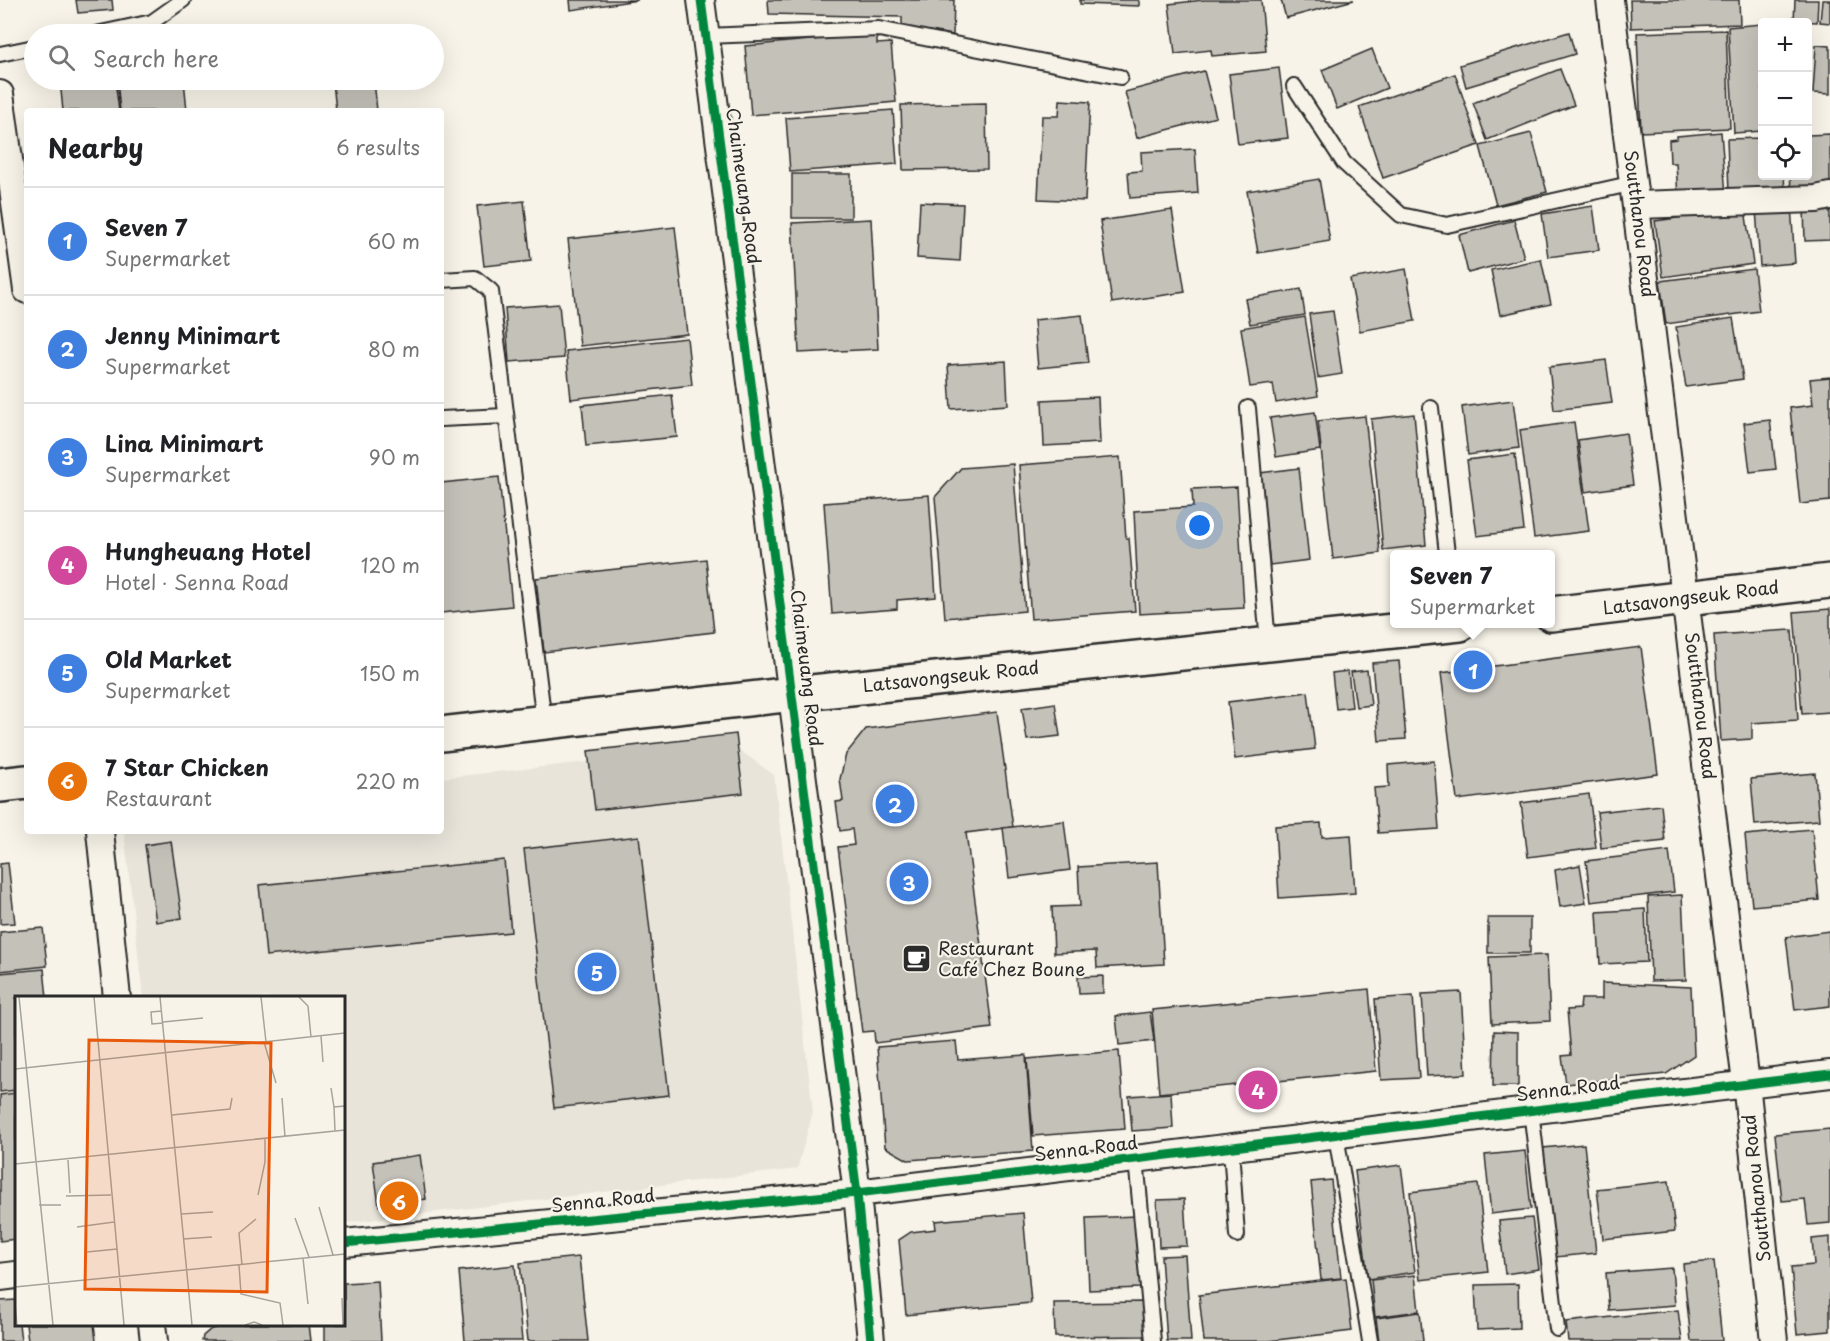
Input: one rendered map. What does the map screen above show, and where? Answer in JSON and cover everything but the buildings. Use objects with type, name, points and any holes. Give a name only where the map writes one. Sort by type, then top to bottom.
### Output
[{"type":"street","name":"Chaimeuang Road","points":[[701,0],[857,1193],[871,1341]]},
{"type":"street","name":"Soutthanou Road","points":[[1610,0],[1746,1083],[1774,1341]]},
{"type":"street","points":[[0,94],[24,268]]},
{"type":"street","points":[[1635,194],[1816,199],[1830,196]]},
{"type":"street","name":"Latsavongseuk Road","points":[[1555,614],[1830,581]]},
{"type":"street","name":"Latsavongseuk Road","points":[[444,734],[1418,628]]},
{"type":"street","points":[[0,785],[24,782]]},
{"type":"street","points":[[100,834],[117,996]]},
{"type":"street","name":"Senna Road","points":[[345,1243],[857,1193],[1830,1074]]},
{"type":"street","points":[[0,1277],[15,1275]]},
{"type":"street","points":[[152,1326],[154,1341]]},
{"type":"lane","points":[[143,24],[152,22],[183,0]]},
{"type":"lane","points":[[706,36],[879,29],[1120,77]]},
{"type":"lane","points":[[0,54],[24,49]]},
{"type":"lane","points":[[1294,86],[1344,163],[1401,215],[1447,225],[1635,194]]},
{"type":"lane","points":[[444,280],[475,278],[491,291],[544,722]]},
{"type":"lane","points":[[1248,408],[1268,644]]},
{"type":"lane","points":[[1431,408],[1446,550]]},
{"type":"lane","points":[[444,419],[506,416]]},
{"type":"lane","points":[[1531,1110],[1557,1329]]},
{"type":"lane","points":[[1336,1135],[1370,1341]]},
{"type":"lane","points":[[1231,1148],[1237,1235]]},
{"type":"lane","points":[[1136,1159],[1153,1341]]},
{"type":"shaded area","points":[[734,746],[774,775],[813,1112],[797,1169],[345,1223],[345,996],[143,996],[124,834],[444,834],[444,778]]},
{"type":"cycle path","points":[[701,0],[857,1193],[871,1341]]},
{"type":"cycle path","points":[[345,1243],[857,1193],[1830,1074]]},
{"type":"place","name":"Seven 7","points":[[1473,670]]},
{"type":"place","name":"Jenny Minimart","points":[[895,804]]},
{"type":"place","name":"Lina Minimart","points":[[909,882]]},
{"type":"place","name":"Restaurant Café Chez Boune","points":[[917,959]]},
{"type":"place","name":"Old Market","points":[[597,972]]},
{"type":"place","name":"Hungheuang Hotel","points":[[1258,1090]]},
{"type":"place","name":"7 Star Chicken","points":[[399,1201]]}]
